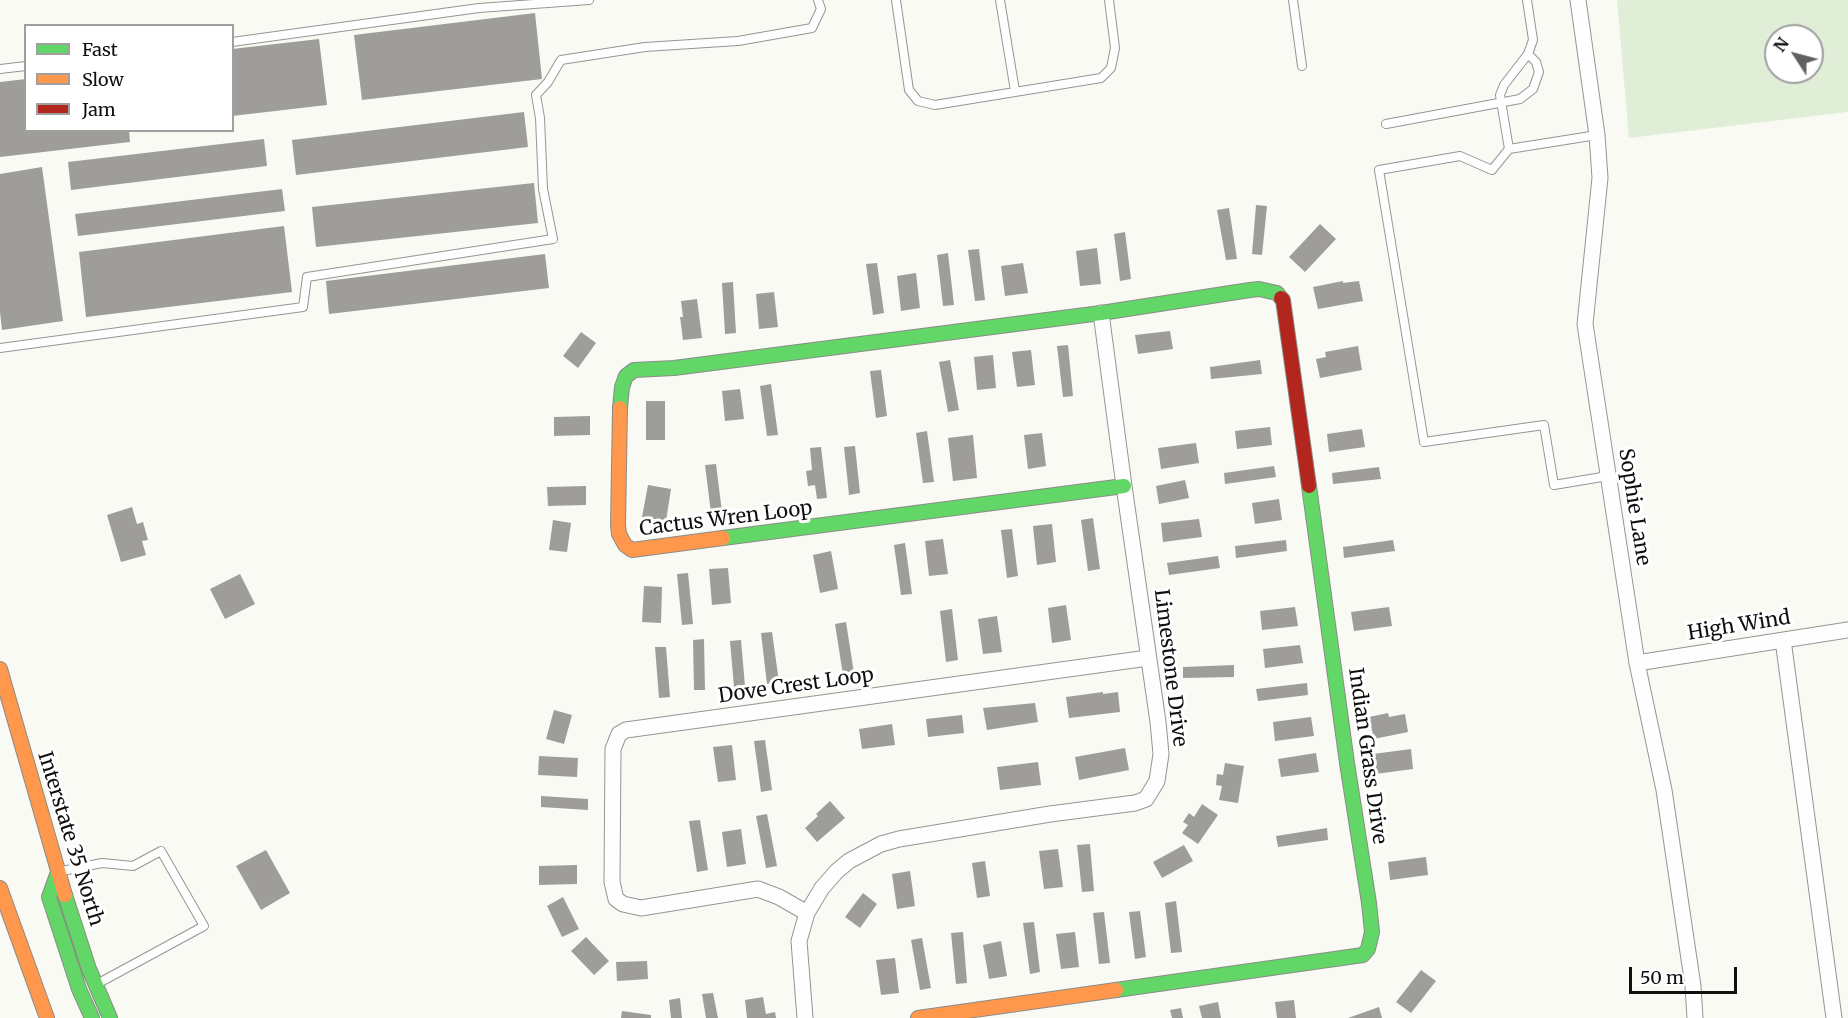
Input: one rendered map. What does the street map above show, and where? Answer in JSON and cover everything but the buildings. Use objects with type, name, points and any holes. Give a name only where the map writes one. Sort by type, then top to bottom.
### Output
[{"type":"main road","name":"Indian Grass Drive","points":[[918,1018],[1363,955],[1371,942],[1369,903],[1347,763],[1283,300],[1277,293],[1259,289],[1101,313]]},
{"type":"main road","name":"Cactus Wren Loop","points":[[1101,313],[674,369],[634,370],[626,376],[620,395],[619,534],[625,545],[637,551],[1124,486]]},
{"type":"main road","name":"Interstate 35 North","points":[[0,669],[58,872],[89,969],[110,1018]]},
{"type":"main road","points":[[58,872],[49,897],[79,989],[92,1018]]},
{"type":"main road","points":[[0,888],[47,1018]]},
{"type":"street","name":"Sophie Lane","points":[[1578,0],[1597,135],[1600,178],[1585,324],[1637,663],[1664,790],[1694,986],[1695,1018]]},
{"type":"street","name":"Limestone Drive","points":[[805,1018],[799,941],[807,913],[822,888],[849,861],[881,844],[900,839],[964,827],[1135,803],[1146,799],[1157,782],[1161,754],[1158,722],[1101,313]]},
{"type":"street","name":"High Wind","points":[[1637,663],[1848,630]]},
{"type":"street","points":[[1783,640],[1834,1018]]},
{"type":"street","name":"Dove Crest Loop","points":[[807,913],[779,897],[758,889],[640,908],[632,908],[616,899],[612,882],[613,749],[619,734],[626,730],[1148,658]]},
{"type":"lane","points":[[234,42],[479,8],[589,0]]},
{"type":"lane","points":[[0,348],[303,307],[307,277],[553,239],[543,189],[540,118],[536,95],[549,82],[561,60],[645,47],[738,41],[812,28],[821,9],[818,0]]},
{"type":"lane","points":[[896,0],[909,90],[918,101],[935,105],[1101,78],[1111,68],[1115,48],[1109,0]]},
{"type":"lane","points":[[1000,0],[1015,91]]},
{"type":"lane","points":[[1293,0],[1302,66]]},
{"type":"lane","points":[[1509,149],[1500,95],[1504,85],[1528,54],[1533,40],[1527,0]]},
{"type":"lane","points":[[1386,124],[1520,99],[1533,89],[1539,72],[1536,62],[1528,54]]},
{"type":"lane","points":[[0,69],[24,66]]},
{"type":"lane","points":[[1597,135],[1509,149],[1492,170],[1460,156],[1379,170],[1424,442],[1544,425],[1554,485],[1608,476]]},
{"type":"lane","points":[[58,872],[102,863],[134,866],[161,851],[204,926],[96,985]]},
{"type":"green space","points":[[1617,0],[1848,0],[1848,112],[1629,138]]},
{"type":"traffic: fast","points":[[620,408],[622,387],[626,376],[634,370],[674,368],[1101,313],[1250,290],[1259,289],[1277,293],[1281,298]]},
{"type":"traffic: fast","points":[[723,538],[1124,486]]},
{"type":"traffic: fast","points":[[1116,990],[1363,955],[1368,949],[1372,932],[1369,903],[1347,763],[1309,486]]},
{"type":"traffic: fast","points":[[58,872],[49,897],[79,989],[92,1018]]},
{"type":"traffic: fast","points":[[65,895],[89,969],[110,1018]]},
{"type":"traffic: slow","points":[[620,408],[618,525],[619,534],[625,545],[632,550],[723,538]]},
{"type":"traffic: slow","points":[[0,669],[65,895]]},
{"type":"traffic: slow","points":[[0,888],[47,1018]]},
{"type":"traffic: slow","points":[[918,1018],[1116,990]]},
{"type":"traffic: jam","points":[[1281,298],[1309,486]]}]
